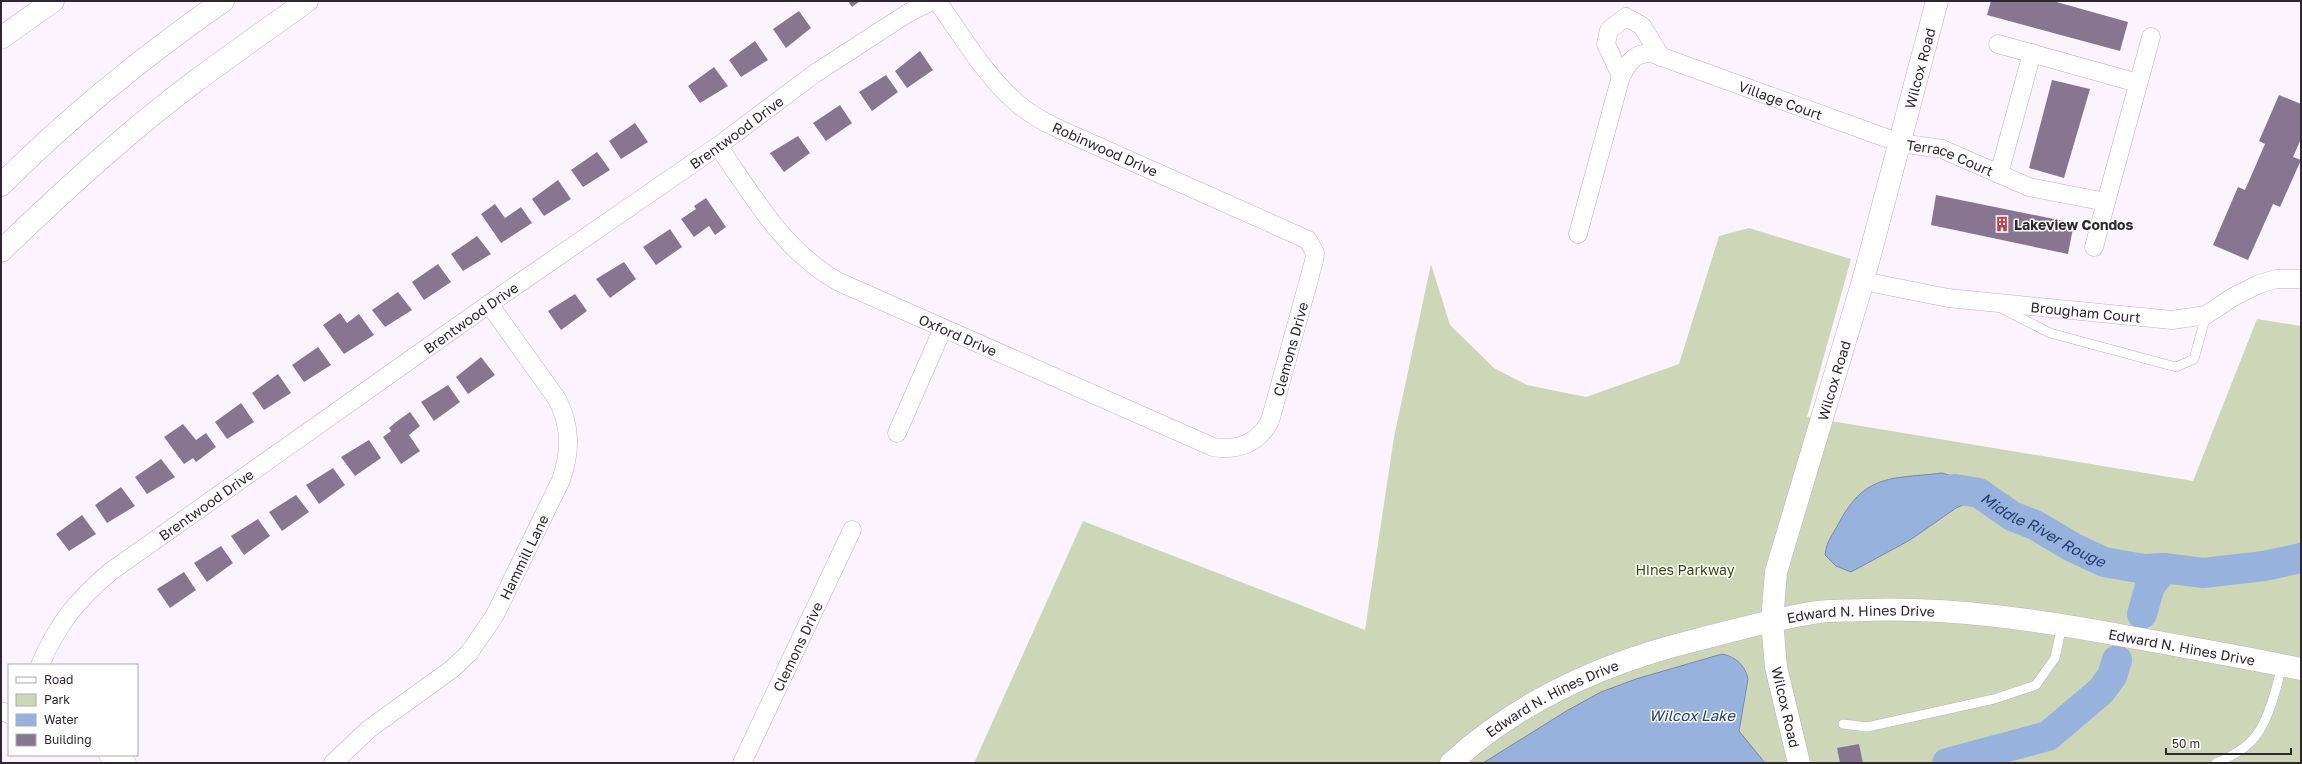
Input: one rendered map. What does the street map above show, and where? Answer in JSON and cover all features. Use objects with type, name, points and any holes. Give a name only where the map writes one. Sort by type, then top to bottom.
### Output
[{"type":"main road","points":[[1,38],[53,1]]},
{"type":"main road","points":[[1,185],[38,148],[84,108],[177,34],[223,1]]},
{"type":"main road","points":[[1,251],[52,203],[131,134],[192,84],[307,1]]},
{"type":"main road","name":"Wilcox Road","points":[[1799,763],[1776,667],[1772,621],[1776,572],[1863,281],[1937,1]]},
{"type":"main road","name":"Edward N. Hines Drive","points":[[1451,763],[1484,735],[1535,701],[1612,664],[1661,649],[1772,621],[1820,612],[1902,609],[1965,612],[2062,625],[2291,667]]},
{"type":"street","name":"Brentwood Drive","points":[[40,664],[61,622],[86,593],[110,572],[489,304],[718,146],[814,74],[908,13],[932,1]]},
{"type":"street","name":"Robinwood Drive","points":[[937,1],[996,82],[1016,103],[1033,115],[1059,130],[1303,237],[1312,246]]},
{"type":"street","points":[[1621,76],[1606,44],[1609,30],[1626,17],[1642,26],[1661,57]]},
{"type":"street","points":[[2094,247],[2151,37]]},
{"type":"street","points":[[1998,44],[2138,83]]},
{"type":"street","name":"Village Court","points":[[1578,234],[1621,76],[1630,60],[1642,53],[1651,53],[1900,143]]},
{"type":"street","points":[[1999,174],[2032,53]]},
{"type":"street","name":"Terrace Court","points":[[1900,143],[1942,149],[2029,187],[2106,202]]},
{"type":"street","name":"Oxford Drive","points":[[718,146],[782,236],[810,264],[839,282],[1213,447],[1226,449],[1248,444]]},
{"type":"street","name":"Clemons Drive","points":[[1248,444],[1260,435],[1270,421],[1314,261],[1312,246]]},
{"type":"street","name":"Brougham Court","points":[[1863,281],[1948,298],[2172,320],[2206,315],[2233,297],[2259,284],[2276,279],[2301,279]]},
{"type":"street","name":"Hammill Lane","points":[[333,763],[369,729],[452,669],[469,653],[495,615],[561,480],[566,464],[568,433],[562,410],[557,399],[489,304]]},
{"type":"street","points":[[897,433],[943,328]]},
{"type":"street","name":"Clemons Drive","points":[[742,763],[852,530]]},
{"type":"street","points":[[110,756],[127,763]]},
{"type":"lane","points":[[1990,302],[2050,333],[2176,366],[2194,359],[2206,315]]},
{"type":"lane","points":[[1843,724],[1867,727],[1994,699],[2036,685],[2055,658],[2062,625]]},
{"type":"lane","points":[[2216,763],[2231,756],[2255,737],[2291,667]]},
{"type":"green space","name":"Hines Parkway","points":[[1749,228],[1851,259],[1807,417],[2193,481],[2257,319],[2301,326],[2301,763],[974,763],[1083,521],[1365,630],[1394,437],[1431,264],[1450,325],[1494,368],[1527,385],[1586,397],[1679,364],[1719,236]]},
{"type":"water","points":[[1942,473],[1962,479],[1977,488],[1979,493],[1974,500],[1956,508],[1910,540],[1851,572],[1836,566],[1825,555],[1829,541],[1850,505],[1860,494],[1871,486],[1882,481],[1895,478]]},
{"type":"water","name":"Wilcox Lake","points":[[1722,654],[1732,657],[1739,662],[1747,674],[1748,679],[1739,731],[1765,763],[1483,763],[1568,710],[1601,692],[1636,679]]},
{"type":"building","points":[[848,1],[860,1],[852,7]]},
{"type":"building","points":[[1991,1],[2053,1],[2128,22],[2120,51],[1987,15]]},
{"type":"building","points":[[799,11],[811,28],[786,48],[773,29]]},
{"type":"building","points":[[755,41],[768,60],[741,77],[729,60]]},
{"type":"building","points":[[920,51],[933,70],[907,88],[895,71]]},
{"type":"building","points":[[714,67],[728,86],[700,103],[688,86]]},
{"type":"building","points":[[886,75],[898,92],[872,111],[859,92]]},
{"type":"building","name":"Lakeview Condos","points":[[2052,80],[2090,89],[2064,178],[2029,168]]},
{"type":"building","points":[[2279,95],[2301,104],[2301,139],[2293,157],[2301,160],[2280,207],[2273,204],[2248,260],[2213,245],[2238,187],[2245,190],[2265,144],[2259,141]]},
{"type":"building","points":[[840,105],[852,123],[826,141],[813,123]]},
{"type":"building","points":[[635,123],[648,142],[621,159],[609,141]]},
{"type":"building","points":[[798,136],[810,153],[784,172],[770,153]]},
{"type":"building","points":[[597,152],[610,170],[583,187],[571,170]]},
{"type":"building","points":[[558,180],[571,199],[544,216],[532,199]]},
{"type":"building","name":"Lakeview Condos","points":[[1936,195],[2074,223],[2068,254],[1931,225]]},
{"type":"building","points":[[706,198],[726,227],[715,235],[709,226],[694,237],[681,219],[696,209],[694,206]]},
{"type":"building","points":[[495,204],[505,218],[521,207],[532,223],[501,243],[481,214]]},
{"type":"building","points":[[670,229],[682,247],[656,265],[643,247]]},
{"type":"building","points":[[477,236],[491,254],[463,271],[451,254]]},
{"type":"building","points":[[624,262],[636,279],[610,298],[596,279]]},
{"type":"building","points":[[438,264],[451,282],[424,300],[412,282]]},
{"type":"building","points":[[398,292],[412,310],[385,327],[372,310]]},
{"type":"building","points":[[575,294],[587,311],[561,330],[548,311]]},
{"type":"building","points":[[340,313],[347,323],[359,314],[374,335],[344,354],[323,325]]},
{"type":"building","points":[[318,347],[331,365],[304,382],[292,365]]},
{"type":"building","points":[[481,357],[495,375],[468,394],[456,377]]},
{"type":"building","points":[[278,374],[291,393],[264,410],[252,393]]},
{"type":"building","points":[[448,385],[460,402],[434,421],[421,402]]},
{"type":"building","points":[[241,403],[254,422],[227,439],[215,422]]},
{"type":"building","points":[[410,412],[420,426],[409,435],[420,451],[401,464],[383,437],[391,431],[389,428]]},
{"type":"building","points":[[183,424],[196,440],[206,433],[216,447],[196,462],[193,458],[184,464],[164,437]]},
{"type":"building","points":[[369,440],[381,458],[355,476],[341,457]]},
{"type":"building","points":[[161,459],[175,477],[147,494],[135,477]]},
{"type":"building","points":[[333,468],[345,485],[319,504],[306,485]]},
{"type":"building","points":[[121,487],[135,506],[107,523],[95,505]]},
{"type":"building","points":[[296,495],[309,512],[282,531],[269,512]]},
{"type":"building","points":[[82,515],[96,534],[69,551],[56,534]]},
{"type":"building","points":[[258,519],[270,536],[244,555],[231,536]]},
{"type":"building","points":[[221,546],[233,563],[207,582],[194,563]]},
{"type":"building","points":[[184,572],[196,590],[170,608],[157,589]]},
{"type":"building","points":[[1859,744],[1863,763],[1840,763],[1837,748]]},
{"type":"waterway","name":"Middle River Rouge","points":[[1939,492],[1955,489],[1979,493],[2012,516],[2035,525],[2072,547],[2104,562],[2144,569],[2164,568],[2203,573],[2264,566],[2301,558]]},
{"type":"waterway","name":"Middle River Rouge","points":[[2142,614],[2150,586],[2164,568]]},
{"type":"waterway","name":"Middle River Rouge","points":[[1947,763],[2048,736],[2101,691],[2112,676],[2117,660]]},
{"type":"place","name":"Lakeview Condos","points":[[2002,224]]}]
